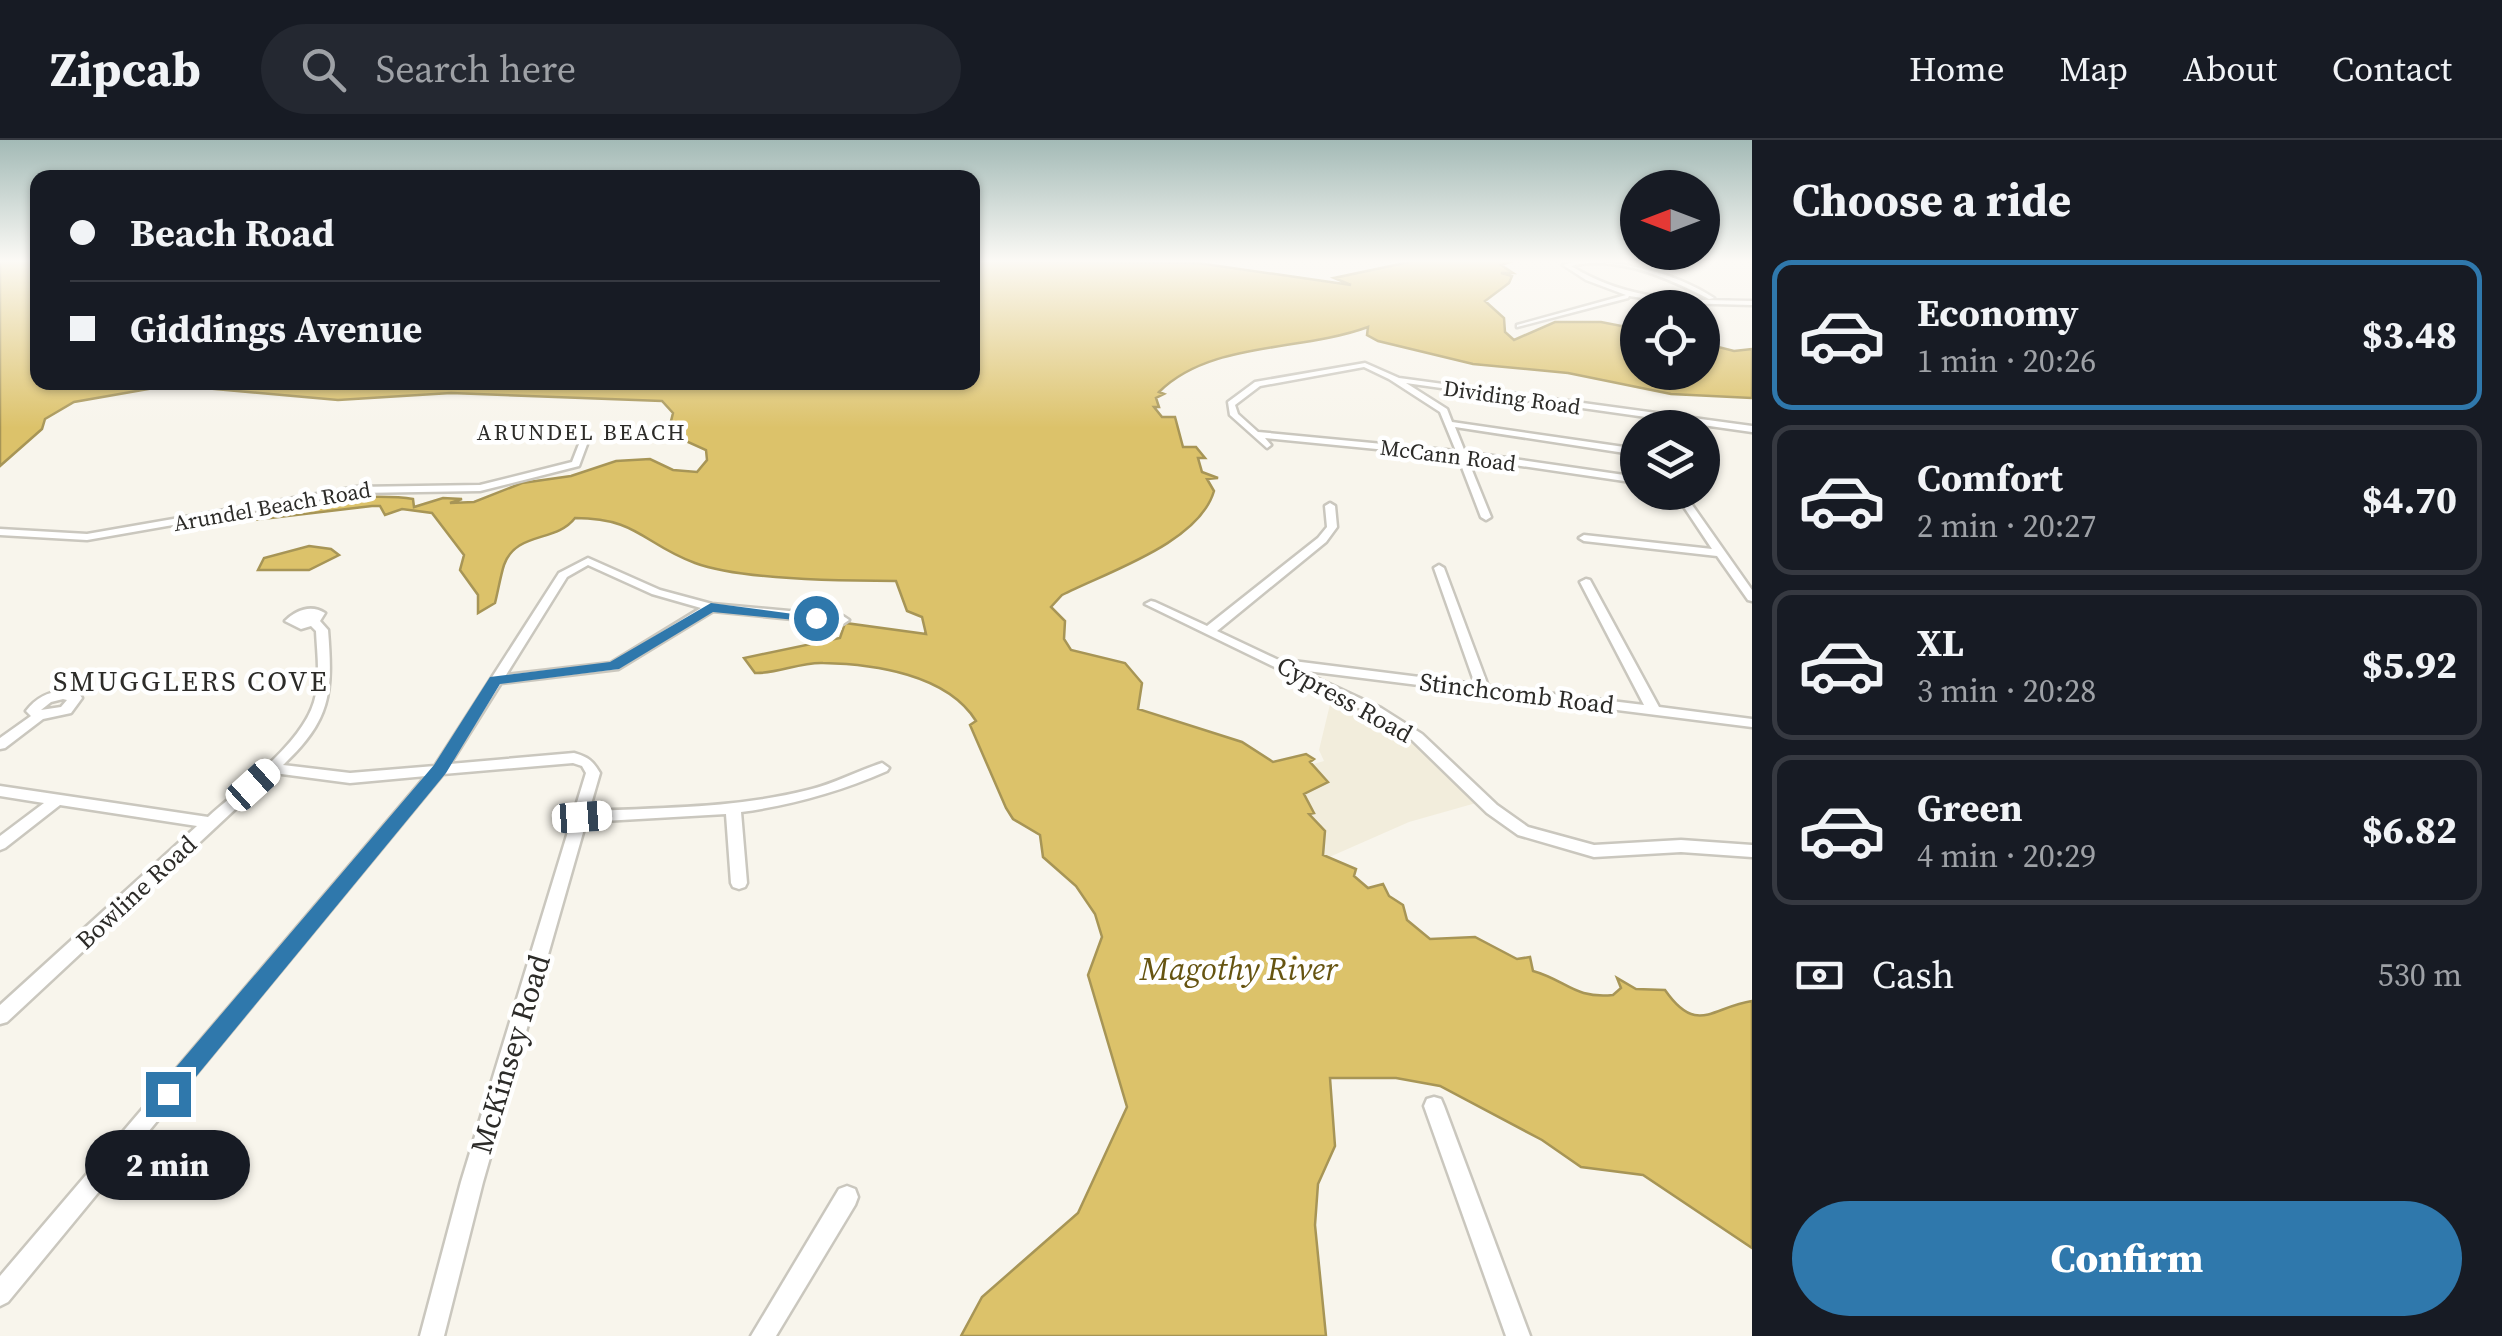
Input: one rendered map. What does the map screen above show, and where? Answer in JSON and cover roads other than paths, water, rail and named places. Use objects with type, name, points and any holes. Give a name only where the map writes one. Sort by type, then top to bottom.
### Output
[{"type":"street","points":[[1519,326],[1551,317]]},
{"type":"street","points":[[1267,445],[1234,415],[1231,404],[1242,392],[1258,384],[1364,365],[1444,412],[1486,517]]},
{"type":"street","name":"Dividing Road","points":[[1392,378],[1630,416],[1752,429]]},
{"type":"street","points":[[1452,424],[1620,449]]},
{"type":"street","name":"McCann Road","points":[[1258,436],[1464,455],[1620,477]]},
{"type":"street","name":"Arundel Beach Road","points":[[0,532],[86,538],[357,490],[480,488],[576,464],[585,439]]},
{"type":"street","points":[[1210,630],[1322,540],[1332,527],[1330,506]]},
{"type":"street","points":[[1691,510],[1752,598]]},
{"type":"street","points":[[1584,538],[1721,553]]},
{"type":"street","points":[[0,1294],[440,769],[559,580],[588,560],[656,592],[711,607],[843,620]]},
{"type":"street","points":[[1439,568],[1483,688]]},
{"type":"street","points":[[1586,582],[1654,711]]},
{"type":"street","name":"Cypress Road","points":[[1151,604],[1282,664],[1417,737],[1492,809],[1523,831],[1594,851],[1681,846],[1752,851]]},
{"type":"street","points":[[495,680],[614,666],[711,607]]},
{"type":"street","name":"Bowline Road","points":[[0,1016],[272,768],[310,727],[324,696],[322,630],[314,622]]},
{"type":"street","name":"Stinchcomb Road","points":[[1282,664],[1752,724]]},
{"type":"street","points":[[0,745],[39,716]]},
{"type":"street","name":"McKinsey Road","points":[[432,1336],[472,1182],[593,773],[587,763],[574,758],[440,769]]},
{"type":"street","points":[[272,768],[336,778],[440,769]]},
{"type":"street","points":[[582,817],[733,808],[833,790],[882,768]]},
{"type":"street","points":[[0,791],[211,823]]},
{"type":"street","points":[[0,844],[57,800]]},
{"type":"street","points":[[733,808],[739,883]]},
{"type":"street","points":[[1434,1106],[1518,1336]]},
{"type":"street","points":[[763,1336],[847,1197]]},
{"type":"water","name":"Magothy River","points":[[0,317],[30,317],[30,390],[142,390],[74,402],[45,419],[42,429],[0,466]]},
{"type":"water","name":"Magothy River","points":[[980,317],[1503,317],[1505,332],[1514,340],[1555,322],[1620,326],[1620,384],[1568,373],[1473,364],[1378,341],[1367,335],[1368,327],[1204,364],[1159,392],[1164,394],[1156,398],[1159,407],[1154,407],[1162,417],[1175,417],[1183,447],[1196,447],[1205,458],[1198,458],[1202,472],[1218,478],[1207,479],[1214,491],[1205,509],[1171,541],[1062,595],[1051,607],[1065,621],[1064,639],[1071,650],[1125,663],[1142,683],[1138,709],[1242,742],[1273,762],[1306,754],[1314,759],[1310,762],[1328,782],[1304,794],[1314,813],[1309,814],[1325,831],[1323,855],[1356,869],[1354,876],[1368,888],[1383,884],[1389,896],[1403,905],[1407,920],[1430,939],[1475,937],[1517,959],[1530,957],[1533,971],[1579,992],[1613,995],[1621,988],[1617,978],[1636,989],[1665,990],[1676,1004],[1696,1015],[1752,1001],[1752,1248],[1643,1175],[1581,1167],[1542,1140],[1440,1086],[1396,1078],[1330,1078],[1335,1146],[1318,1184],[1315,1225],[1326,1336],[961,1336],[982,1297],[1078,1213],[1127,1107],[1088,975],[1102,937],[1095,914],[1076,886],[1043,857],[1040,835],[1013,819],[970,725],[976,721],[947,692],[886,669],[843,664],[814,663],[755,673],[744,658],[840,638],[845,623],[926,634],[922,617],[907,611],[896,581],[794,578],[715,569],[677,556],[627,527],[575,518],[558,531],[517,547],[503,569],[495,603],[478,613],[478,595],[460,570],[464,555],[432,513],[402,509],[385,515],[380,506],[372,506],[254,520],[305,502],[398,497],[413,499],[414,507],[443,498],[462,499],[450,503],[474,502],[522,483],[571,476],[616,461],[650,459],[673,470],[697,472],[707,460],[706,450],[668,433],[673,413],[662,401],[451,393],[338,400],[227,390],[980,390]]},
{"type":"water","name":"Magothy River","points":[[1720,347],[1752,349],[1752,398],[1651,390],[1720,390]]},
{"type":"water","points":[[309,546],[331,549],[339,555],[309,570],[258,570],[264,558]]},
{"type":"district","name":"ARUNDEL BEACH","points":[[582,432]]},
{"type":"district","name":"SMUGGLERS COVE","points":[[191,681]]}]
